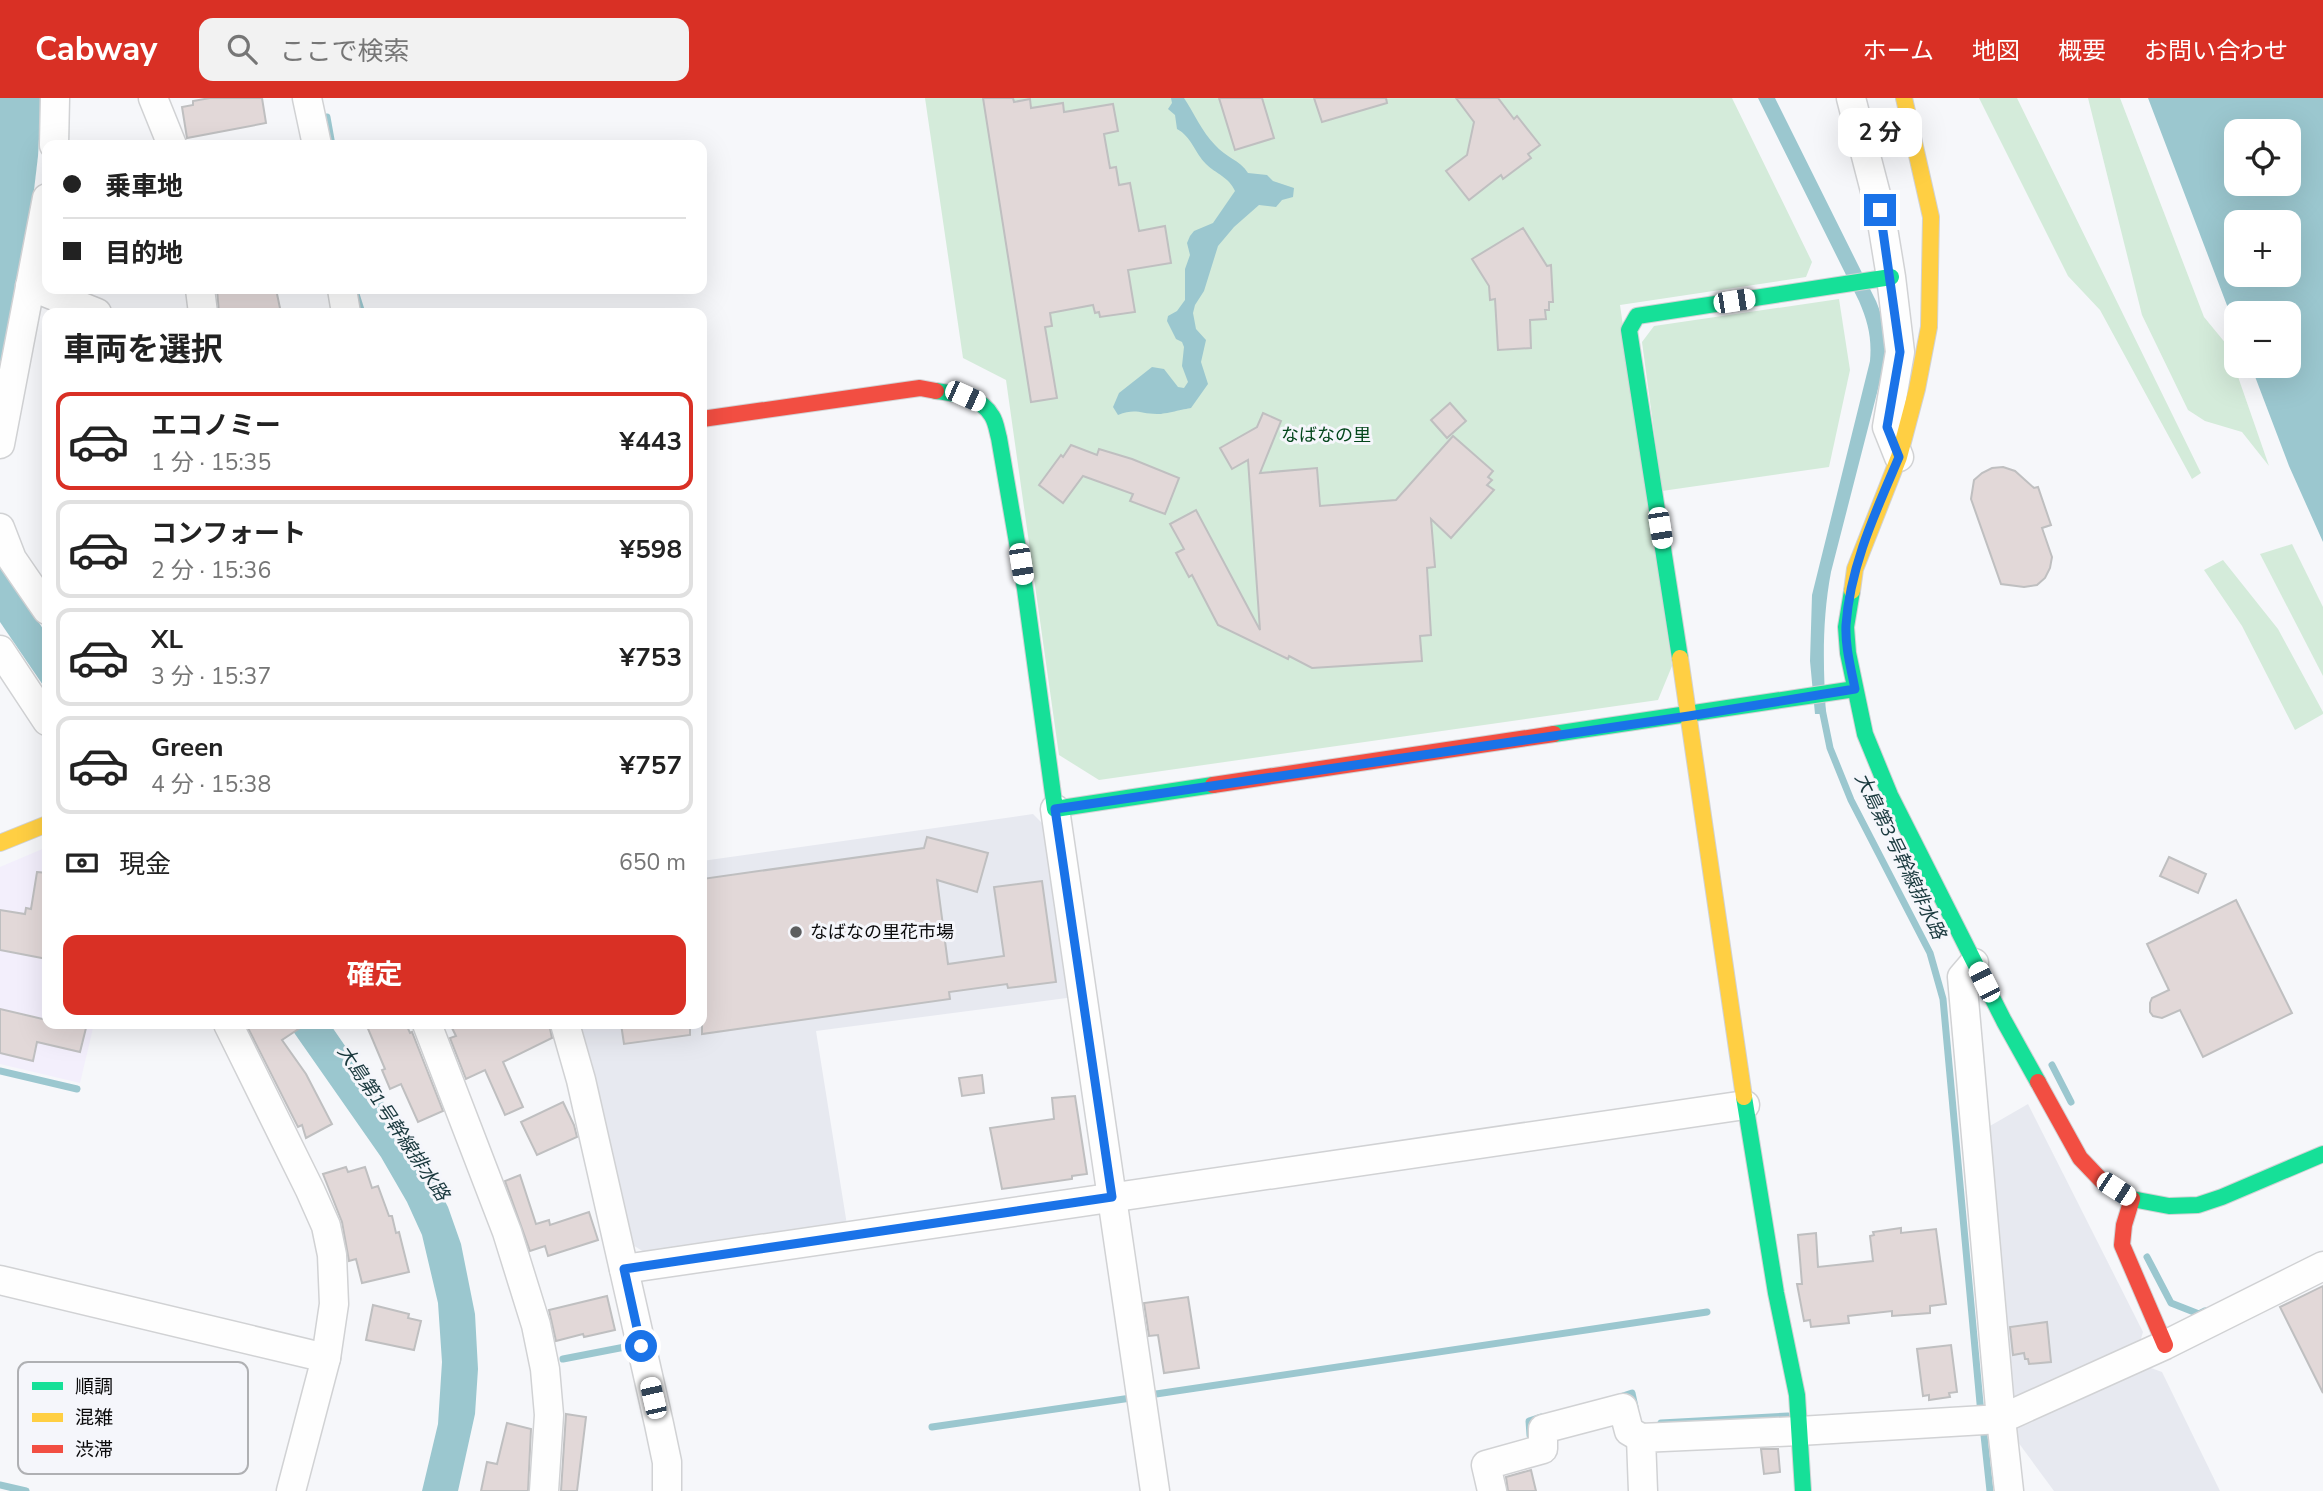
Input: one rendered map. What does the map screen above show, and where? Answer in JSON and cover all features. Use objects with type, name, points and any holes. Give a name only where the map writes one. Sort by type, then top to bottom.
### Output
[{"type":"street","points":[[54,140],[55,98]]},
{"type":"street","points":[[153,98],[170,140]]},
{"type":"street","points":[[307,98],[316,140]]},
{"type":"street","points":[[1851,98],[1880,210],[1882,278],[1900,352],[1887,427],[1899,457]]},
{"type":"street","points":[[1904,98],[1931,217],[1929,327],[1917,389],[1899,457],[1855,569],[1846,627],[1847,653],[1865,734],[1890,795],[2004,1021],[2080,1158],[2101,1180],[2132,1199],[2169,1206],[2198,1205],[2323,1154]]},
{"type":"street","points":[[0,444],[42,224]]},
{"type":"street","points":[[1803,1491],[1797,1395],[1776,1293],[1745,1105],[1689,716],[1629,330],[1637,316],[1882,278]]},
{"type":"street","points":[[30,286],[42,291]]},
{"type":"street","points":[[50,294],[85,308]]},
{"type":"street","points":[[707,418],[920,387],[965,396],[981,403],[992,416],[999,438],[1025,589],[1155,1491]]},
{"type":"street","points":[[0,528],[12,559],[42,603]]},
{"type":"street","points":[[0,650],[42,713]]},
{"type":"street","points":[[1055,809],[1855,689]]},
{"type":"street","points":[[0,843],[42,826]]},
{"type":"street","points":[[1974,962],[1962,977],[1989,1419],[2009,1491]]},
{"type":"street","points":[[230,1029],[326,1226],[332,1255],[334,1304],[326,1358],[291,1491]]},
{"type":"street","points":[[429,1029],[507,1232],[536,1325],[545,1369],[549,1415],[544,1491]]},
{"type":"street","points":[[566,1029],[581,1080],[667,1462],[667,1491]]},
{"type":"street","points":[[624,1269],[1745,1105]]},
{"type":"street","points":[[2132,1199],[2124,1225],[2122,1245],[2165,1345]]},
{"type":"street","points":[[1492,1491],[1486,1465],[1542,1449],[1542,1429],[1623,1408],[1629,1432],[1641,1438],[1799,1432],[1989,1419],[2165,1345],[2323,1266]]},
{"type":"street","points":[[0,1279],[326,1358]]},
{"type":"street","points":[[1641,1438],[1643,1491]]},
{"type":"shaded area","points":[[1033,814],[1050,831],[1074,997],[816,1031],[847,1225],[649,1255],[631,1244],[577,1029],[707,1029],[707,860]]},
{"type":"shaded area","points":[[42,849],[42,1029],[93,1029],[80,1083],[0,1064],[0,867]]},
{"type":"shaded area","points":[[2028,1104],[2143,1332],[2140,1342],[2016,1402],[2008,1394],[1983,1130]]},
{"type":"shaded area","points":[[2140,1364],[2162,1372],[2220,1491],[2054,1491],[2012,1434],[2015,1428]]},
{"type":"green space","name":"なばなの里","points":[[925,98],[1732,98],[1812,262],[1806,277],[1620,305],[1672,666],[1658,700],[1099,780],[1059,755],[1006,380],[963,358]]},
{"type":"green space","points":[[1979,98],[2017,98],[2201,473],[2192,479],[2100,310],[2068,276]]},
{"type":"green space","points":[[2088,98],[2120,98],[2204,317],[2224,341],[2224,378],[2238,378],[2269,466],[2242,432],[2205,421],[2188,410],[2142,315]]},
{"type":"green space","points":[[1839,299],[1850,370],[1829,467],[1662,491],[1642,342],[1654,326]]},
{"type":"green space","points":[[2292,544],[2323,607],[2323,676],[2260,554]]},
{"type":"green space","points":[[2223,560],[2278,629],[2323,712],[2295,730],[2242,626],[2204,570]]},
{"type":"water","points":[[0,98],[40,98],[41,105],[32,207],[0,368]]},
{"type":"water","points":[[1171,98],[1184,98],[1210,140],[1248,173],[1267,175],[1273,181],[1294,188],[1293,197],[1282,200],[1276,207],[1259,205],[1234,227],[1218,246],[1204,291],[1193,313],[1196,329],[1206,340],[1201,362],[1208,384],[1191,408],[1159,414],[1134,412],[1118,415],[1113,407],[1119,393],[1152,367],[1164,369],[1178,387],[1184,388],[1188,382],[1182,366],[1184,347],[1182,342],[1176,339],[1167,321],[1168,316],[1177,311],[1185,300],[1185,269],[1190,255],[1187,243],[1190,236],[1194,231],[1213,223],[1235,191],[1226,179],[1202,160],[1186,136],[1177,129],[1175,115],[1168,109],[1172,103]]},
{"type":"water","points":[[1758,98],[1775,98],[1876,301],[1885,336],[1886,358],[1828,590],[1824,643],[1826,714],[1815,714],[1810,661],[1812,595],[1870,361],[1870,337],[1859,301]]},
{"type":"water","points":[[2148,98],[2323,98],[2323,542],[2289,466],[2256,378],[2301,378],[2301,301],[2225,301]]},
{"type":"water","points":[[0,563],[42,627],[42,684],[0,622]]},
{"type":"water","name":"大島第1号幹線排水路","points":[[291,1029],[333,1029],[424,1161],[448,1207],[461,1244],[475,1314],[478,1369],[475,1414],[458,1491],[422,1491],[438,1424],[442,1362],[438,1303],[422,1235],[381,1157]]},
{"type":"building","points":[[210,98],[262,98],[266,123],[187,138],[182,107],[193,105],[193,101]]},
{"type":"building","points":[[983,98],[1013,98],[1014,102],[1030,99],[1031,108],[1063,103],[1064,112],[1113,104],[1118,131],[1104,134],[1110,168],[1116,167],[1119,185],[1130,183],[1139,231],[1165,226],[1171,263],[1128,270],[1135,312],[1100,317],[1099,312],[1095,313],[1093,305],[1050,313],[1052,326],[1045,327],[1057,398],[1031,402]]},
{"type":"building","points":[[1219,98],[1262,98],[1274,138],[1235,150]]},
{"type":"building","points":[[1314,98],[1386,98],[1387,103],[1322,122]]},
{"type":"building","points":[[1456,98],[1498,98],[1514,119],[1517,116],[1540,145],[1528,154],[1531,158],[1503,179],[1501,175],[1469,200],[1446,171],[1467,155],[1474,122]]},
{"type":"building","points":[[1523,228],[1547,266],[1551,265],[1553,302],[1549,302],[1549,310],[1545,310],[1546,319],[1530,320],[1531,348],[1498,350],[1495,299],[1490,300],[1489,286],[1472,259]]},
{"type":"building","points":[[217,294],[277,294],[280,308],[219,308]]},
{"type":"building","points":[[1450,403],[1466,421],[1447,438],[1431,420]]},
{"type":"building","points":[[1263,413],[1281,421],[1260,473],[1317,468],[1320,506],[1396,500],[1453,436],[1493,471],[1488,477],[1492,480],[1487,485],[1494,490],[1451,538],[1431,519],[1435,567],[1427,568],[1431,635],[1420,636],[1422,661],[1312,668],[1218,625],[1192,575],[1189,577],[1176,553],[1184,549],[1170,524],[1196,510],[1260,630],[1248,460],[1232,469],[1220,448],[1257,427]]},
{"type":"building","points":[[1071,445],[1097,455],[1099,449],[1132,459],[1179,478],[1165,514],[1130,501],[1133,494],[1083,476],[1063,503],[1039,485]]},
{"type":"building","points":[[2003,467],[2015,471],[2034,488],[2038,487],[2051,525],[2042,528],[2052,557],[2050,568],[2045,578],[2037,585],[2024,587],[2001,584],[1971,499],[1974,480],[1992,468]]},
{"type":"building","points":[[927,837],[988,853],[977,892],[937,880],[948,964],[1004,956],[994,887],[1042,881],[1056,982],[1008,988],[1007,984],[949,992],[950,999],[702,1034],[702,1029],[707,1029],[707,878],[924,848]]},
{"type":"building","points":[[2169,857],[2206,874],[2198,893],[2160,876]]},
{"type":"building","points":[[37,872],[42,872],[42,958],[0,950],[0,910],[25,914],[26,908],[31,909]]},
{"type":"building","points":[[2236,900],[2292,1013],[2203,1057],[2180,1010],[2162,1018],[2153,1016],[2150,1012],[2152,998],[2169,990],[2147,944]]},
{"type":"building","points":[[0,1009],[42,1019],[42,1029],[86,1029],[80,1052],[37,1042],[33,1061],[0,1053]]},
{"type":"building","points":[[249,1029],[298,1029],[282,1040],[306,1074],[332,1124],[306,1138],[302,1125],[298,1127]]},
{"type":"building","points":[[368,1029],[408,1029],[412,1032],[443,1111],[418,1122],[401,1084],[390,1089],[382,1070],[385,1069]]},
{"type":"building","points":[[452,1029],[550,1029],[552,1038],[503,1062],[523,1107],[505,1115],[485,1070],[466,1079],[450,1038],[456,1036]]},
{"type":"building","points":[[622,1029],[690,1029],[690,1035],[624,1044]]},
{"type":"building","points":[[982,1075],[984,1093],[962,1096],[959,1078]]},
{"type":"building","points":[[1075,1096],[1087,1174],[1072,1176],[1072,1179],[1002,1189],[990,1128],[1054,1119],[1052,1098]]},
{"type":"building","points":[[563,1102],[577,1137],[537,1155],[521,1122]]},
{"type":"building","points":[[346,1167],[348,1172],[365,1167],[372,1188],[378,1186],[389,1216],[392,1216],[396,1233],[399,1232],[409,1272],[362,1283],[356,1259],[349,1261],[342,1222],[323,1174]]},
{"type":"building","points":[[520,1175],[536,1224],[549,1220],[550,1225],[589,1212],[598,1240],[548,1256],[545,1246],[530,1251],[505,1181]]},
{"type":"building","points":[[1901,1228],[1901,1233],[1936,1229],[1946,1304],[1930,1306],[1930,1313],[1892,1316],[1892,1311],[1848,1316],[1849,1323],[1811,1327],[1810,1320],[1804,1321],[1797,1284],[1802,1284],[1798,1235],[1816,1233],[1818,1267],[1873,1261],[1870,1236],[1874,1235],[1873,1232]]},
{"type":"building","points":[[2323,1286],[2323,1393],[2280,1307]]},
{"type":"building","points":[[607,1296],[615,1330],[556,1341],[549,1310]]},
{"type":"building","points":[[1188,1297],[1199,1368],[1164,1373],[1158,1335],[1149,1336],[1144,1303]]},
{"type":"building","points":[[373,1305],[409,1314],[408,1318],[421,1321],[414,1350],[366,1340]]},
{"type":"building","points":[[2047,1322],[2051,1362],[2029,1364],[2024,1353],[2013,1355],[2010,1327]]},
{"type":"building","points":[[1951,1345],[1957,1392],[1949,1393],[1950,1397],[1929,1400],[1929,1395],[1923,1396],[1917,1349]]},
{"type":"building","points":[[566,1414],[586,1417],[577,1491],[561,1491]]},
{"type":"building","points":[[507,1423],[531,1429],[528,1491],[481,1491],[487,1462],[497,1464]]},
{"type":"building","points":[[1761,1449],[1778,1449],[1780,1472],[1764,1474]]},
{"type":"building","points":[[1531,1470],[1536,1491],[1508,1491],[1506,1477]]},
{"type":"waterway","points":[[327,117],[331,140]]},
{"type":"waterway","points":[[356,294],[360,308]]},
{"type":"waterway","name":"大島第3号幹線排水路","points":[[1821,704],[1830,748],[1851,800],[1930,953],[1943,999],[1981,1414]]},
{"type":"waterway","points":[[2052,1065],[2071,1102]]},
{"type":"waterway","points":[[0,1071],[77,1089]]},
{"type":"waterway","points":[[2147,1257],[2171,1303],[2199,1314],[2205,1311]]},
{"type":"waterway","points":[[1156,1394],[1707,1312]]},
{"type":"waterway","points":[[563,1359],[630,1346]]},
{"type":"waterway","points":[[1620,1397],[1632,1393],[1635,1407]]},
{"type":"waterway","points":[[932,1427],[1131,1398]]},
{"type":"waterway","points":[[1661,1423],[1788,1416]]},
{"type":"waterway","points":[[1530,1435],[1529,1421],[1541,1417]]},
{"type":"waterway","name":"大島第3号幹線排水路","points":[[1983,1426],[1990,1491]]},
{"type":"waterway","points":[[0,1485],[26,1491]]},
{"type":"traffic: fast","points":[[1680,658],[1629,330],[1637,316],[1891,277]]},
{"type":"traffic: fast","points":[[936,391],[960,395],[981,404],[993,418],[999,438],[1025,589],[1055,809],[1213,785]]},
{"type":"traffic: fast","points":[[1852,591],[1846,627],[1848,653],[1865,734],[1890,795],[2004,1021],[2038,1082]]},
{"type":"traffic: fast","points":[[1554,734],[1855,689]]},
{"type":"traffic: fast","points":[[1744,1097],[1776,1293],[1797,1395],[1803,1491]]},
{"type":"traffic: fast","points":[[2132,1199],[2169,1206],[2198,1205],[2323,1154]]},
{"type":"traffic: slow","points":[[1852,591],[1855,569],[1899,457],[1917,389],[1929,327],[1931,217],[1904,98]]},
{"type":"traffic: slow","points":[[1680,658],[1744,1097]]},
{"type":"traffic: slow","points":[[0,843],[42,826]]},
{"type":"traffic: jam","points":[[707,418],[920,388],[936,391]]},
{"type":"traffic: jam","points":[[1213,785],[1554,734]]},
{"type":"traffic: jam","points":[[2038,1082],[2080,1158],[2101,1180],[2132,1199],[2124,1225],[2122,1245],[2165,1345]]},
{"type":"place","name":"なばなの里花市場","points":[[796,932]]},
{"type":"route","points":[[641,1346],[624,1269],[1112,1197],[1055,809],[1855,689],[1847,653],[1846,627],[1855,569],[1899,457],[1887,427],[1900,352],[1880,210]]}]
